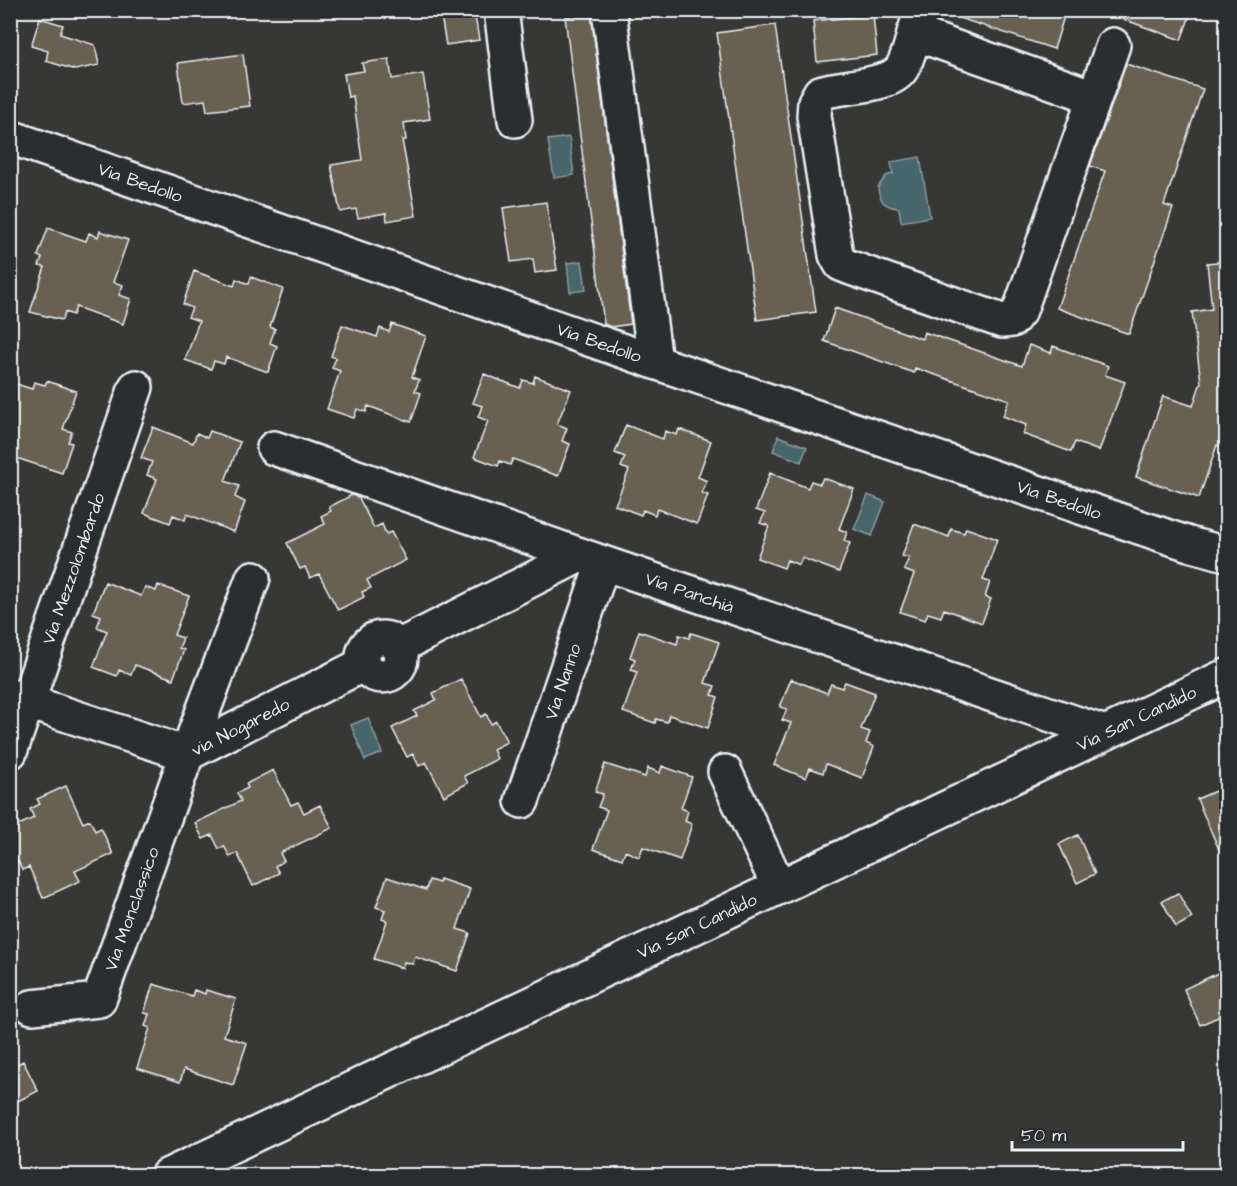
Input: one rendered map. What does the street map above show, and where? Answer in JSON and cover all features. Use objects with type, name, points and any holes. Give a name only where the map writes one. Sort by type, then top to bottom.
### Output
[{"type":"street","points":[[501,10],[515,120]]},
{"type":"street","points":[[609,10],[655,362]]},
{"type":"street","points":[[1094,98],[917,22],[903,68],[895,77],[880,82],[830,89],[820,93],[815,102],[814,116],[836,255],[841,264],[1002,321],[1012,320],[1020,310],[1113,45]]},
{"type":"street","name":"Via Bedollo","points":[[12,140],[1189,544],[1227,554]]},
{"type":"street","name":"Via Mezzolombardo","points":[[10,752],[19,699],[136,387]]},
{"type":"street","name":"Via Panchià","points":[[274,447],[592,559],[1105,733]]},
{"type":"street","points":[[1189,544],[1227,529]]},
{"type":"street","name":"via Nogaredo","points":[[19,699],[187,754],[364,664],[363,652],[370,642],[382,638],[394,642],[398,647],[592,559]]},
{"type":"street","name":"Via Nanno","points":[[522,801],[592,559]]},
{"type":"street","points":[[187,754],[253,578]]},
{"type":"street","name":"Via San Candido","points":[[167,1176],[1227,676]]},
{"type":"street","name":"Via Monclassico","points":[[32,1008],[99,1000],[187,754]]},
{"type":"street","points":[[725,772],[779,886]]},
{"type":"water","points":[[569,137],[574,175],[554,178],[548,140]]},
{"type":"water","points":[[920,157],[930,217],[901,222],[899,208],[884,202],[878,187],[886,176],[893,174],[891,162]]},
{"type":"water","points":[[582,261],[586,290],[570,292],[567,263]]},
{"type":"water","points":[[778,436],[807,447],[801,462],[773,451]]},
{"type":"water","points":[[868,495],[885,502],[872,536],[854,529]]},
{"type":"water","points":[[368,718],[382,753],[365,760],[351,725]]},
{"type":"building","points":[[440,10],[474,10],[479,40],[446,45]]},
{"type":"building","points":[[948,10],[1066,10],[1054,49],[947,14]]},
{"type":"building","points":[[1107,10],[1192,10],[1181,40],[1106,13]]},
{"type":"building","points":[[591,13],[631,324],[611,327],[604,324],[565,17]]},
{"type":"building","points":[[873,15],[877,55],[817,62],[813,21]]},
{"type":"building","points":[[40,18],[63,25],[60,34],[95,45],[99,65],[75,70],[46,61],[48,51],[31,46]]},
{"type":"building","points":[[775,25],[816,312],[757,320],[717,33]]},
{"type":"building","points":[[243,54],[250,106],[207,111],[205,100],[183,103],[178,63]]},
{"type":"building","points":[[389,59],[392,79],[423,74],[430,119],[404,123],[406,140],[402,140],[416,216],[387,221],[386,213],[358,218],[356,209],[340,212],[331,165],[362,160],[353,96],[348,97],[344,74],[364,71],[362,63]]},
{"type":"building","points":[[1126,64],[1203,89],[1164,205],[1173,208],[1129,334],[1057,308],[1105,171],[1090,166]]},
{"type":"building","points":[[546,202],[557,270],[535,273],[533,259],[511,262],[503,208]]},
{"type":"building","points":[[48,228],[86,241],[89,233],[98,237],[100,231],[128,240],[113,282],[123,285],[119,295],[131,299],[123,324],[76,307],[73,315],[65,312],[62,320],[30,312],[45,267],[39,266],[42,258],[38,256]]},
{"type":"building","points":[[1227,261],[1227,448],[1217,445],[1199,498],[1136,477],[1163,396],[1193,406],[1201,382],[1192,312],[1212,309],[1207,263]]},
{"type":"building","points":[[194,271],[234,286],[236,279],[249,284],[251,277],[283,289],[270,327],[275,329],[270,343],[277,346],[268,372],[226,357],[224,364],[214,361],[211,369],[185,360],[199,321],[188,317],[192,308],[183,304]]},
{"type":"building","points":[[835,308],[922,339],[924,332],[1022,366],[1029,345],[1051,353],[1053,346],[1108,366],[1105,375],[1125,382],[1099,451],[1075,442],[1071,452],[1023,434],[1026,425],[1003,416],[1009,400],[915,368],[914,373],[824,341]]},
{"type":"building","points":[[392,324],[426,336],[412,377],[419,380],[415,391],[421,393],[411,422],[368,406],[366,412],[357,409],[354,418],[327,409],[340,371],[332,368],[336,358],[331,356],[342,325],[377,337],[380,328],[389,332]]},
{"type":"building","points":[[484,374],[520,388],[523,380],[533,383],[535,376],[571,390],[557,424],[567,428],[562,441],[570,444],[558,476],[513,459],[510,465],[500,461],[498,466],[474,457],[488,421],[478,417],[482,406],[473,403]]},
{"type":"building","points":[[47,381],[76,391],[63,429],[72,432],[68,442],[72,443],[62,473],[10,456],[10,382],[32,389],[34,382],[45,385]]},
{"type":"building","points":[[626,425],[663,439],[665,431],[677,435],[679,429],[711,441],[698,477],[707,481],[702,493],[708,495],[697,524],[657,509],[655,515],[643,510],[641,515],[615,505],[629,470],[621,467],[625,457],[615,453]]},
{"type":"building","points":[[153,427],[193,443],[197,433],[207,438],[210,431],[240,442],[225,481],[239,486],[235,497],[245,502],[234,532],[187,514],[185,520],[173,515],[170,523],[144,513],[157,479],[147,475],[152,462],[141,458]]},
{"type":"building","points":[[770,473],[808,488],[811,481],[820,484],[823,478],[854,489],[839,529],[847,532],[844,541],[850,543],[839,572],[802,558],[799,565],[787,560],[784,568],[757,558],[769,526],[760,523],[765,513],[756,510]]},
{"type":"building","points":[[352,495],[359,498],[374,528],[382,524],[386,534],[391,532],[406,560],[367,580],[371,588],[362,592],[364,597],[338,610],[319,574],[310,578],[305,567],[300,569],[287,543],[325,524],[321,516],[331,511],[329,507]]},
{"type":"building","points":[[914,524],[949,537],[951,529],[964,533],[966,528],[997,539],[983,580],[990,582],[985,597],[991,599],[982,623],[944,609],[941,617],[928,613],[925,620],[900,612],[914,574],[904,570],[909,558],[902,556]]},
{"type":"building","points":[[105,582],[141,596],[145,587],[156,591],[158,585],[189,596],[174,635],[183,638],[179,648],[184,650],[173,679],[135,665],[131,675],[119,670],[117,676],[93,667],[107,631],[97,627],[101,616],[93,613]]},
{"type":"building","points":[[639,631],[677,644],[679,635],[689,638],[691,633],[719,642],[705,683],[715,686],[712,695],[718,697],[708,728],[669,715],[667,722],[656,719],[655,723],[623,712],[637,672],[631,670],[635,659],[630,657]]},
{"type":"building","points":[[461,679],[481,717],[486,714],[491,724],[496,721],[507,742],[493,749],[497,759],[464,776],[468,783],[444,796],[426,762],[419,766],[413,754],[407,757],[392,728],[417,716],[414,711],[436,700],[433,693]]},
{"type":"building","points":[[791,679],[827,693],[831,684],[842,688],[845,682],[875,693],[861,729],[870,732],[866,743],[874,747],[862,778],[826,764],[823,773],[810,768],[806,778],[774,765],[791,723],[782,720],[787,709],[780,707]]},
{"type":"building","points":[[605,764],[645,777],[648,768],[660,773],[662,766],[692,777],[681,808],[688,811],[685,821],[692,824],[680,860],[643,847],[639,857],[625,851],[622,859],[593,849],[607,810],[598,807],[603,794],[595,792]]},
{"type":"building","points":[[273,770],[291,805],[298,802],[304,813],[320,805],[332,828],[280,853],[284,861],[275,866],[279,873],[253,886],[237,853],[230,857],[224,846],[219,849],[212,835],[203,839],[195,823],[241,801],[237,793],[248,788],[246,784]]},
{"type":"building","points":[[66,786],[83,823],[90,820],[95,831],[101,828],[113,854],[75,871],[80,881],[43,898],[29,867],[22,870],[18,861],[10,865],[10,829],[34,818],[30,809],[40,804],[37,799]]},
{"type":"building","points":[[1227,786],[1227,868],[1197,799]]},
{"type":"building","points":[[1078,835],[1095,874],[1077,883],[1059,844]]},
{"type":"building","points":[[387,877],[426,890],[429,880],[439,883],[440,879],[470,889],[457,929],[470,933],[457,971],[415,957],[413,964],[404,962],[402,968],[374,959],[387,921],[382,919],[385,910],[376,907]]},
{"type":"building","points":[[1178,893],[1192,918],[1176,927],[1162,901]]},
{"type":"building","points":[[1222,971],[1227,981],[1227,1013],[1200,1025],[1184,989]]},
{"type":"building","points":[[153,984],[192,996],[194,990],[205,994],[206,990],[236,999],[224,1036],[247,1043],[233,1085],[184,1069],[180,1082],[137,1068],[150,1028],[145,1026],[149,1014],[144,1013]]},
{"type":"building","points":[[23,1061],[38,1091],[10,1105],[10,1068]]}]
